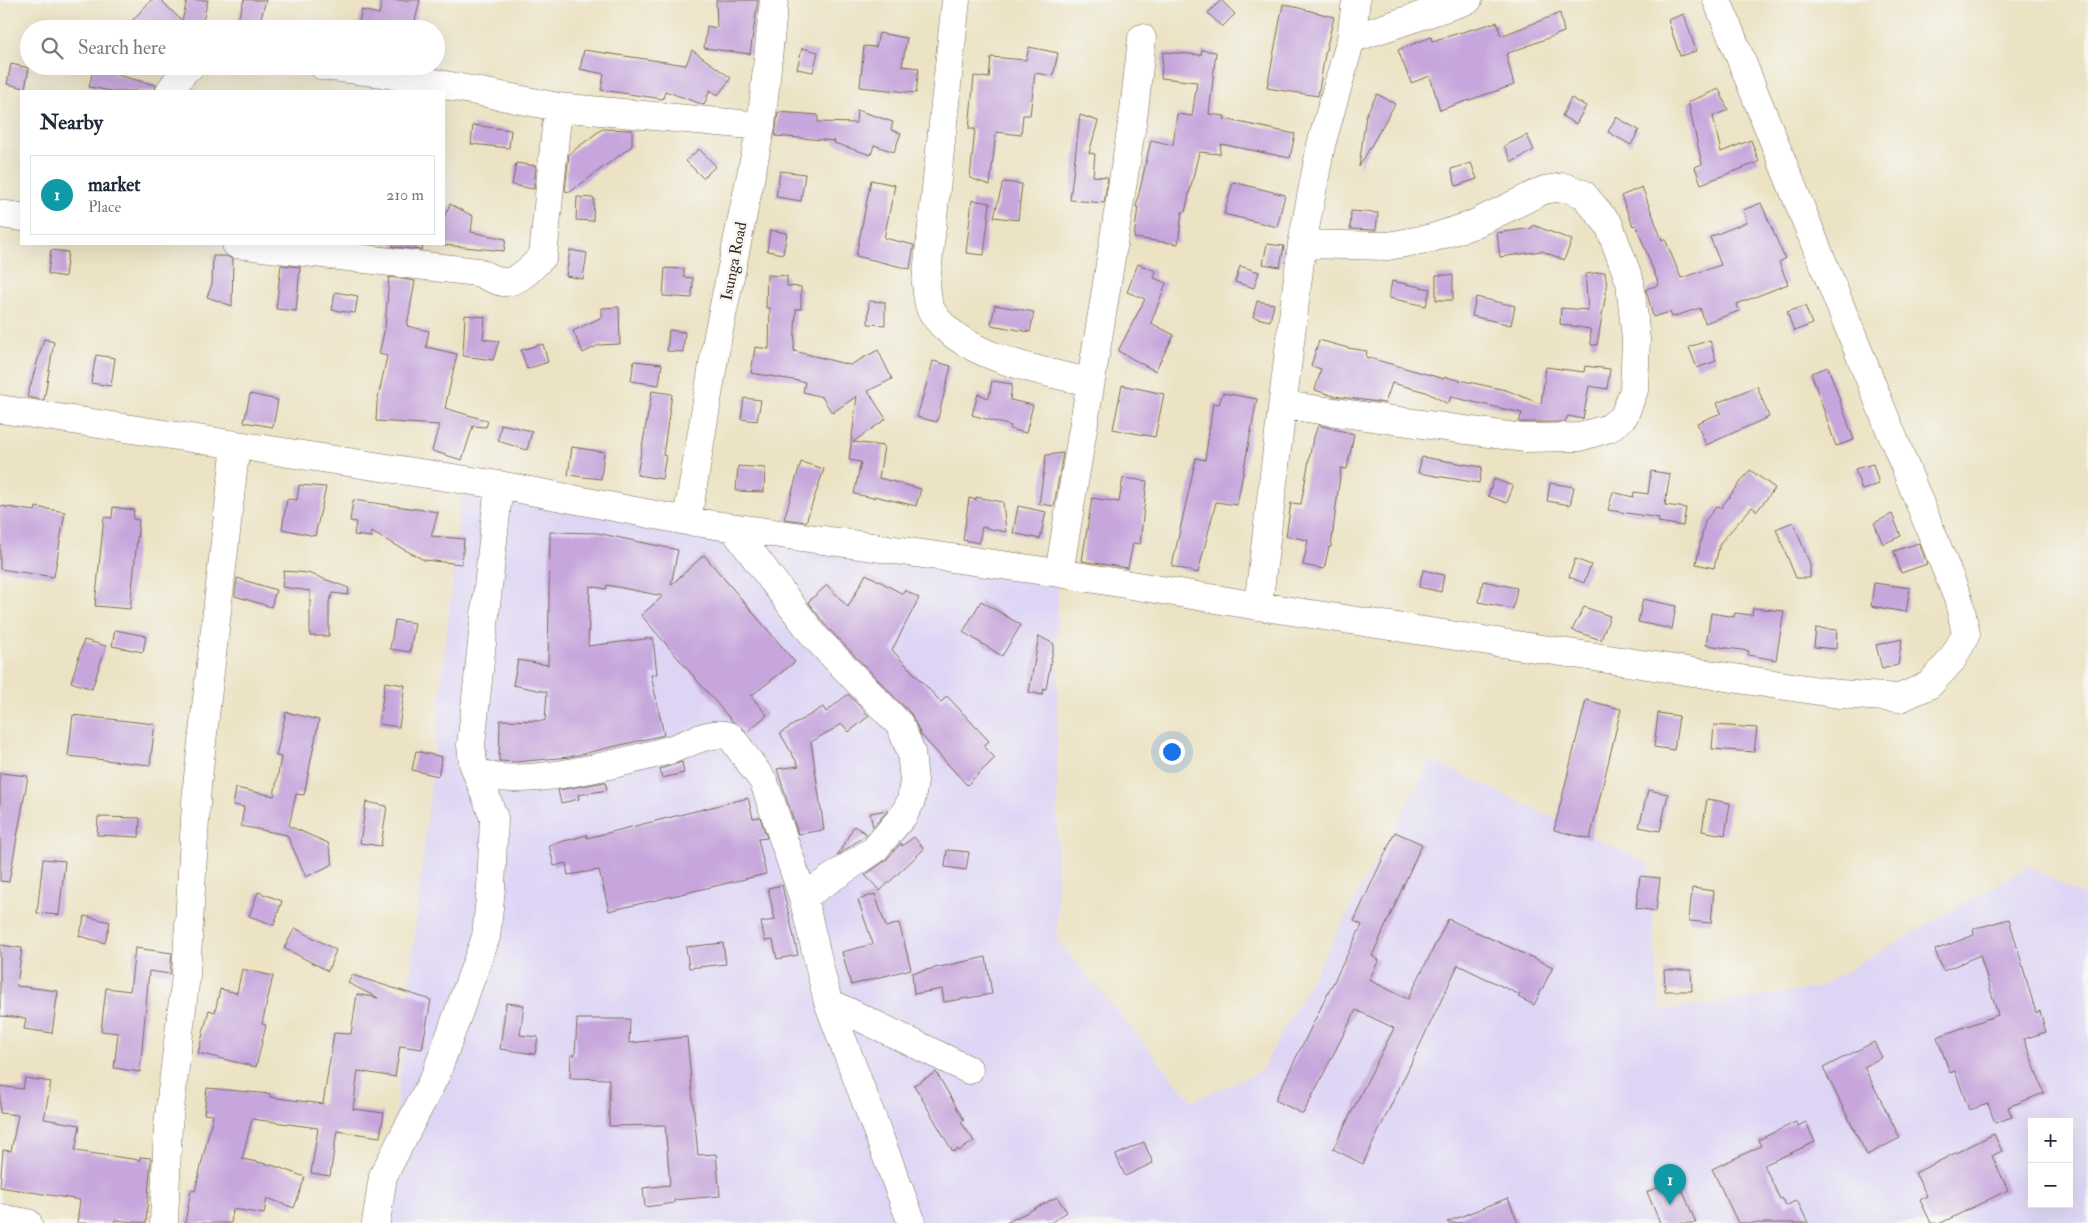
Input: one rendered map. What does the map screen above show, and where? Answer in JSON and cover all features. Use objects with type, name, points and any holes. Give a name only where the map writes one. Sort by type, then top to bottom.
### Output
[{"type":"street","name":"Isunga Road","points":[[687,521],[718,335],[761,126],[774,0]]},
{"type":"street","points":[[956,0],[926,284],[930,308],[943,326],[980,352],[1044,372],[1090,382]]},
{"type":"street","points":[[1258,606],[1270,497],[1284,405],[1302,244],[1321,146],[1351,39],[1356,0]]},
{"type":"street","points":[[1351,39],[1468,0]]},
{"type":"street","points":[[0,409],[499,485],[733,528],[1059,573],[1258,606],[1839,694],[1900,698],[1929,685],[1952,660],[1966,634],[1959,600],[1717,0]]},
{"type":"street","points":[[1059,573],[1134,111],[1142,38]]},
{"type":"street","points":[[171,90],[181,75]]},
{"type":"street","points":[[388,75],[558,107],[761,126]]},
{"type":"street","points":[[245,245],[477,272],[504,282],[517,278],[526,274],[542,256],[558,107]]},
{"type":"street","points":[[1284,405],[1524,438],[1579,437],[1609,428],[1624,416],[1634,390],[1636,340],[1630,282],[1609,225],[1583,194],[1564,187],[1544,190],[1472,225],[1432,238],[1388,246],[1302,244]]},
{"type":"street","points":[[0,214],[20,217]]},
{"type":"street","points":[[164,1223],[168,1125],[186,975],[197,786],[236,444]]},
{"type":"street","points":[[376,1223],[384,1176],[436,1074],[486,937],[491,888],[494,818],[473,763],[471,745],[499,485]]},
{"type":"street","points":[[733,528],[816,637],[900,726],[911,752],[914,781],[911,801],[903,816],[874,850],[803,896]]},
{"type":"street","points":[[477,771],[486,776],[501,779],[570,773],[670,750],[715,735],[726,734],[731,737],[764,782],[803,896],[828,1002],[912,1223]]},
{"type":"street","points":[[828,1002],[970,1070]]},
{"type":"street","points":[[0,1218],[28,1223]]},
{"type":"shaded area","points":[[462,490],[1058,577],[1057,940],[1192,1101],[1261,1071],[1431,760],[1648,863],[1660,1011],[1817,988],[2029,866],[2088,899],[2088,1223],[384,1223]]},
{"type":"building","points":[[151,0],[161,0],[181,20],[133,20]]},
{"type":"building","points":[[187,0],[208,0],[203,20],[182,20]]},
{"type":"building","points":[[244,0],[266,0],[260,20],[238,20]]},
{"type":"building","points":[[382,0],[420,0],[415,20],[359,20],[362,10],[379,14]]},
{"type":"building","points":[[716,0],[758,0],[750,54],[704,48],[707,26],[717,28]]},
{"type":"building","points":[[1221,0],[1235,14],[1222,27],[1208,13]]},
{"type":"building","points":[[1283,4],[1334,17],[1318,96],[1267,88]]},
{"type":"building","points":[[1560,13],[1564,32],[1506,54],[1514,85],[1440,110],[1430,76],[1411,83],[1398,50],[1431,37],[1432,41],[1497,22],[1501,36]]},
{"type":"building","points":[[1684,14],[1696,51],[1680,56],[1668,20]]},
{"type":"building","points":[[879,33],[907,38],[902,66],[919,68],[916,93],[860,87],[864,46],[876,47]]},
{"type":"building","points":[[1029,47],[1058,53],[1053,76],[1035,73],[1030,115],[1023,115],[1021,135],[996,132],[990,185],[970,178],[975,129],[969,129],[974,76],[989,78],[991,57],[1026,60]]},
{"type":"building","points":[[802,48],[818,52],[813,72],[797,69]]},
{"type":"building","points":[[584,50],[686,65],[692,50],[731,78],[718,95],[710,90],[704,105],[665,91],[663,99],[601,90],[604,74],[580,69]]},
{"type":"building","points":[[1202,50],[1216,52],[1209,114],[1225,116],[1224,119],[1295,134],[1290,158],[1221,144],[1220,154],[1199,152],[1185,212],[1182,212],[1178,244],[1134,238],[1138,207],[1136,207],[1151,140],[1173,145],[1177,114],[1192,116],[1197,82],[1161,78],[1163,52],[1201,55]]},
{"type":"building","points":[[11,64],[20,66],[20,75],[28,75],[25,88],[7,84]]},
{"type":"building","points":[[92,75],[117,75],[156,85],[155,90],[106,90],[89,87]]},
{"type":"building","points":[[1719,89],[1728,110],[1713,116],[1721,152],[1751,140],[1759,162],[1701,184],[1695,167],[1702,164],[1688,102]]},
{"type":"building","points":[[1377,94],[1395,104],[1359,167],[1366,115]]},
{"type":"building","points":[[1571,98],[1586,106],[1576,124],[1562,116]]},
{"type":"building","points":[[857,110],[893,122],[891,130],[901,133],[894,152],[874,145],[871,155],[834,143],[835,141],[775,136],[778,112],[818,115],[818,122],[856,123]]},
{"type":"building","points":[[1080,115],[1098,121],[1089,153],[1095,154],[1093,176],[1108,177],[1104,203],[1070,200]]},
{"type":"building","points":[[1616,117],[1639,130],[1631,145],[1608,132]]},
{"type":"building","points":[[473,125],[511,130],[509,148],[471,144]]},
{"type":"building","points":[[602,129],[632,130],[632,146],[570,192],[565,191],[569,154]]},
{"type":"building","points":[[1527,135],[1534,150],[1512,162],[1504,146]]},
{"type":"building","points":[[699,149],[716,166],[703,178],[686,161]]},
{"type":"building","points":[[516,163],[536,166],[534,189],[512,185]]},
{"type":"building","points":[[1471,163],[1477,179],[1456,186],[1451,169]]},
{"type":"building","points":[[780,171],[805,174],[801,201],[776,197]]},
{"type":"building","points":[[871,180],[895,185],[884,238],[914,245],[910,269],[856,256]]},
{"type":"building","points":[[1003,182],[1022,184],[1018,220],[994,217]]},
{"type":"building","points":[[1233,182],[1285,195],[1277,227],[1224,214]]},
{"type":"building","points":[[1642,187],[1662,240],[1665,239],[1681,278],[1721,265],[1710,237],[1747,222],[1743,210],[1761,203],[1785,259],[1779,262],[1788,284],[1737,304],[1739,311],[1705,323],[1700,308],[1672,317],[1670,312],[1653,317],[1646,289],[1659,285],[1636,225],[1633,226],[1621,196]]},
{"type":"building","points":[[577,197],[594,198],[593,221],[576,220]]},
{"type":"building","points":[[972,200],[990,203],[984,255],[966,253]]},
{"type":"building","points":[[450,204],[473,216],[471,232],[506,239],[504,251],[444,245],[445,215]]},
{"type":"building","points":[[1351,211],[1378,213],[1376,230],[1350,229]]},
{"type":"building","points":[[1533,225],[1572,240],[1564,260],[1542,251],[1500,257],[1497,233],[1532,228]]},
{"type":"building","points":[[770,230],[787,233],[783,254],[767,251]]},
{"type":"building","points":[[1267,244],[1284,246],[1280,267],[1263,264]]},
{"type":"building","points":[[394,245],[423,245],[422,250],[393,247]]},
{"type":"building","points":[[51,250],[68,252],[65,277],[48,274]]},
{"type":"building","points":[[570,250],[587,253],[583,279],[566,276]]},
{"type":"building","points":[[213,256],[226,256],[233,259],[232,306],[207,297],[212,284]]},
{"type":"building","points":[[1138,264],[1156,271],[1154,278],[1166,283],[1151,323],[1174,335],[1155,371],[1118,351],[1145,299],[1127,292]]},
{"type":"building","points":[[281,265],[300,267],[296,311],[276,309]]},
{"type":"building","points":[[1240,266],[1259,272],[1254,288],[1235,282]]},
{"type":"building","points":[[665,268],[684,269],[684,277],[693,278],[692,298],[663,296]]},
{"type":"building","points":[[1605,272],[1607,287],[1597,345],[1591,345],[1590,329],[1560,324],[1561,308],[1588,310],[1585,274]]},
{"type":"building","points":[[767,275],[787,276],[787,286],[801,287],[801,309],[796,309],[794,351],[850,365],[878,350],[892,379],[868,391],[886,419],[853,442],[884,446],[879,478],[921,489],[916,506],[874,496],[874,498],[854,494],[861,462],[849,460],[857,396],[832,413],[822,397],[803,392],[805,382],[751,373],[755,347],[769,349],[770,308],[766,308]]},
{"type":"building","points":[[1436,275],[1453,275],[1453,300],[1436,300]]},
{"type":"building","points":[[389,277],[415,281],[407,326],[429,331],[426,347],[457,354],[445,408],[488,421],[486,427],[473,426],[462,460],[432,451],[439,425],[376,421],[377,403],[387,356],[379,354],[385,328]]},
{"type":"building","points":[[1392,281],[1430,289],[1426,306],[1389,298]]},
{"type":"building","points":[[335,292],[358,296],[355,313],[332,310]]},
{"type":"building","points":[[1476,297],[1515,306],[1511,325],[1472,316]]},
{"type":"building","points":[[869,301],[885,302],[885,325],[868,324]]},
{"type":"building","points":[[1257,301],[1274,304],[1270,321],[1253,317]]},
{"type":"building","points":[[995,305],[1034,312],[1030,332],[991,325]]},
{"type":"building","points":[[1805,306],[1812,324],[1794,331],[1787,312]]},
{"type":"building","points":[[619,307],[620,344],[599,345],[583,353],[573,331],[602,317],[602,308]]},
{"type":"building","points":[[465,315],[485,317],[483,339],[499,341],[493,360],[463,356]]},
{"type":"building","points":[[669,330],[685,332],[683,352],[667,351]]},
{"type":"building","points":[[44,339],[54,342],[44,400],[27,397]]},
{"type":"building","points":[[1319,340],[1367,351],[1366,357],[1444,379],[1445,377],[1506,390],[1541,404],[1546,367],[1584,372],[1585,366],[1610,369],[1607,389],[1589,386],[1583,419],[1568,416],[1565,422],[1519,422],[1522,413],[1451,397],[1448,404],[1426,392],[1392,383],[1385,403],[1334,396],[1315,390],[1321,369],[1311,366]]},
{"type":"building","points":[[1710,340],[1716,361],[1697,368],[1689,347]]},
{"type":"building","points":[[543,344],[548,362],[527,369],[521,350]]},
{"type":"building","points":[[96,355],[115,358],[111,386],[91,383]]},
{"type":"building","points":[[634,361],[662,364],[659,385],[631,381]]},
{"type":"building","points":[[933,361],[951,366],[937,422],[917,417]]},
{"type":"building","points":[[1828,367],[1854,440],[1836,446],[1811,373]]},
{"type":"building","points":[[992,381],[1012,384],[1010,400],[1033,405],[1026,433],[1010,429],[1011,426],[972,415],[978,394],[989,398]]},
{"type":"building","points":[[1122,385],[1164,394],[1155,437],[1113,429]]},
{"type":"building","points":[[1757,386],[1769,417],[1706,445],[1697,423],[1721,413],[1717,403]]},
{"type":"building","points":[[652,391],[672,394],[663,455],[666,456],[662,479],[637,475]]},
{"type":"building","points":[[1223,393],[1257,399],[1237,505],[1216,502],[1198,573],[1172,566],[1196,458],[1205,460],[1213,403],[1219,404]]},
{"type":"building","points":[[250,394],[278,400],[273,427],[244,422]]},
{"type":"building","points":[[744,398],[761,400],[757,421],[741,419]]},
{"type":"building","points":[[501,424],[532,431],[527,450],[498,441]]},
{"type":"building","points":[[1318,425],[1354,434],[1347,469],[1341,468],[1331,547],[1329,547],[1324,569],[1303,565],[1308,540],[1286,536],[1291,503],[1301,504],[1312,443]]},
{"type":"building","points":[[572,447],[604,452],[601,479],[568,475]]},
{"type":"building","points":[[1063,453],[1054,506],[1039,504],[1046,455]]},
{"type":"building","points":[[1422,457],[1482,467],[1479,483],[1418,473]]},
{"type":"building","points":[[801,462],[824,469],[806,522],[784,519]]},
{"type":"building","points":[[1873,464],[1879,484],[1862,490],[1855,469]]},
{"type":"building","points":[[738,466],[765,468],[764,492],[736,491]]},
{"type":"building","points":[[1750,470],[1775,488],[1757,511],[1752,507],[1720,543],[1714,568],[1696,564],[1705,521],[1717,506],[1720,509]]},
{"type":"building","points":[[1651,471],[1670,474],[1665,505],[1686,508],[1683,526],[1658,522],[1659,518],[1608,510],[1613,492],[1633,497],[1634,492],[1648,494]]},
{"type":"building","points":[[1123,478],[1147,481],[1140,544],[1133,543],[1128,568],[1082,561],[1092,498],[1119,502]]},
{"type":"building","points":[[1494,479],[1513,486],[1507,503],[1488,496]]},
{"type":"building","points":[[1550,483],[1574,487],[1570,505],[1547,501]]},
{"type":"building","points":[[299,485],[326,487],[315,536],[282,529],[287,499],[297,500]]},
{"type":"building","points":[[976,497],[1003,502],[1006,532],[982,527],[979,543],[963,540],[969,498],[976,500]]},
{"type":"building","points":[[353,500],[438,512],[431,536],[464,539],[462,564],[424,560],[371,532],[371,537],[354,535],[356,522],[350,521]]},
{"type":"building","points":[[0,506],[35,511],[36,507],[65,512],[54,577],[0,569]]},
{"type":"building","points":[[1018,506],[1046,512],[1040,539],[1013,533]]},
{"type":"building","points":[[113,507],[134,510],[133,519],[139,520],[130,609],[95,606],[104,517],[112,518]]},
{"type":"building","points":[[1892,514],[1901,536],[1883,544],[1874,523]]},
{"type":"building","points":[[1793,522],[1810,564],[1810,578],[1796,578],[1776,529]]},
{"type":"building","points":[[550,532],[597,533],[678,550],[671,585],[704,555],[795,662],[751,696],[767,715],[747,732],[732,721],[641,615],[663,596],[607,585],[606,589],[590,586],[588,646],[653,638],[657,674],[651,675],[664,735],[569,757],[516,762],[499,761],[500,720],[545,721],[547,692],[513,685],[518,660],[548,665]]},
{"type":"building","points":[[1919,543],[1927,564],[1901,573],[1894,551]]},
{"type":"building","points":[[1575,559],[1591,565],[1584,583],[1569,577]]},
{"type":"building","points":[[1423,570],[1444,575],[1441,592],[1419,587]]},
{"type":"building","points":[[284,571],[308,573],[349,588],[348,595],[333,593],[329,602],[329,636],[310,636],[310,591],[282,587]]},
{"type":"building","points":[[866,574],[903,594],[905,590],[919,598],[892,650],[941,702],[947,696],[989,741],[984,746],[995,758],[967,785],[921,735],[911,714],[827,627],[808,602],[827,585],[848,607]]},
{"type":"building","points":[[237,578],[276,590],[271,607],[235,596]]},
{"type":"building","points":[[1483,581],[1517,588],[1513,609],[1479,602]]},
{"type":"building","points":[[1874,583],[1910,588],[1906,612],[1871,606]]},
{"type":"building","points":[[1643,599],[1676,606],[1672,629],[1638,622]]},
{"type":"building","points":[[981,601],[1021,625],[1002,656],[963,632]]},
{"type":"building","points":[[1584,607],[1610,616],[1601,640],[1572,630]]},
{"type":"building","points":[[1753,608],[1784,611],[1776,660],[1748,655],[1749,651],[1706,645],[1711,613],[1734,617],[1735,613],[1752,615]]},
{"type":"building","points":[[395,620],[415,623],[410,652],[390,649]]},
{"type":"building","points":[[1816,628],[1837,630],[1836,649],[1814,647]]},
{"type":"building","points":[[115,630],[146,636],[143,652],[112,646]]},
{"type":"building","points":[[1039,636],[1054,644],[1046,689],[1044,688],[1042,695],[1029,692]]},
{"type":"building","points":[[1902,639],[1898,665],[1882,669],[1876,645]]},
{"type":"building","points":[[84,640],[106,646],[92,689],[71,682]]},
{"type":"building","points":[[385,682],[405,685],[399,727],[379,724]]},
{"type":"building","points":[[848,694],[869,716],[849,732],[842,724],[811,742],[824,830],[798,834],[777,769],[799,766],[780,733],[823,707],[826,712]]},
{"type":"building","points":[[1586,700],[1621,709],[1590,839],[1554,830]]},
{"type":"building","points":[[286,712],[319,720],[304,795],[296,794],[289,826],[328,843],[333,864],[306,877],[287,835],[241,826],[244,807],[233,805],[236,788],[274,796],[281,757],[276,756]]},
{"type":"building","points":[[1658,713],[1679,716],[1674,750],[1654,747]]},
{"type":"building","points":[[73,715],[155,724],[150,765],[68,756]]},
{"type":"building","points":[[1714,725],[1757,728],[1754,752],[1712,749]]},
{"type":"building","points":[[416,751],[442,757],[438,776],[412,770]]},
{"type":"building","points":[[682,762],[684,773],[662,778],[660,769]]},
{"type":"building","points":[[0,773],[28,776],[9,882],[0,881]]},
{"type":"building","points":[[605,782],[607,790],[578,795],[579,799],[561,803],[558,790]]},
{"type":"building","points":[[1648,790],[1668,794],[1660,831],[1639,827]]},
{"type":"building","points":[[748,798],[753,818],[760,817],[767,838],[758,839],[766,874],[609,911],[599,870],[568,875],[566,863],[554,866],[549,845],[587,835],[587,838]]},
{"type":"building","points":[[1707,799],[1730,803],[1725,835],[1702,831]]},
{"type":"building","points":[[366,802],[387,806],[381,846],[360,843]]},
{"type":"building","points":[[888,810],[873,827],[870,813]]},
{"type":"building","points":[[98,817],[140,818],[139,837],[97,835]]},
{"type":"building","points":[[854,826],[867,834],[837,856]]},
{"type":"building","points":[[1395,832],[1422,844],[1372,956],[1379,960],[1369,980],[1408,999],[1448,919],[1553,967],[1534,1005],[1518,997],[1520,995],[1458,965],[1363,1164],[1333,1149],[1394,1028],[1356,1010],[1303,1114],[1275,1100],[1362,925],[1354,921]]},
{"type":"building","points":[[914,837],[924,849],[880,891],[865,875],[886,860],[901,843],[902,846]]},
{"type":"building","points":[[947,850],[969,852],[966,870],[945,867]]},
{"type":"building","points":[[43,859],[65,861],[59,915],[37,913]]},
{"type":"building","points":[[1640,876],[1660,878],[1656,911],[1636,908]]},
{"type":"building","points":[[782,885],[798,955],[777,959],[773,940],[765,941],[761,922],[775,920],[768,888]]},
{"type":"building","points":[[1692,888],[1714,891],[1711,923],[1689,921]]},
{"type":"building","points":[[258,892],[282,901],[274,925],[249,916]]},
{"type":"building","points":[[875,894],[886,927],[899,923],[911,969],[851,985],[842,952],[873,944],[858,900]]},
{"type":"building","points":[[85,916],[110,922],[105,943],[79,936]]},
{"type":"building","points":[[2009,919],[2036,1013],[2040,1011],[2046,1032],[2024,1039],[2044,1093],[2008,1107],[2012,1117],[1995,1123],[1988,1104],[1969,1110],[1955,1071],[1950,1073],[1937,1037],[1998,1015],[1980,955],[1943,971],[1935,950],[1974,935],[1973,929]]},
{"type":"building","points":[[295,928],[336,950],[328,971],[284,948]]},
{"type":"building","points":[[723,943],[726,964],[689,968],[686,947]]},
{"type":"building","points":[[0,945],[22,948],[17,986],[58,991],[52,1033],[24,1029],[26,1018],[0,1016]]},
{"type":"building","points":[[135,948],[172,953],[170,974],[149,971],[140,1072],[114,1068],[118,1033],[101,1031],[106,988],[130,991]]},
{"type":"building","points":[[986,957],[992,994],[944,1002],[942,989],[914,994],[912,973]]},
{"type":"building","points":[[242,969],[273,976],[262,1024],[266,1025],[256,1067],[198,1053],[209,1010],[215,1012],[220,989],[237,993]]},
{"type":"building","points":[[1664,970],[1691,970],[1692,991],[1665,991]]},
{"type":"building","points":[[352,975],[431,1000],[422,1049],[400,1046],[395,1077],[358,1071],[353,1109],[384,1113],[380,1137],[337,1131],[330,1176],[311,1173],[318,1128],[252,1119],[242,1159],[272,1165],[305,1177],[294,1208],[267,1198],[264,1214],[233,1209],[231,1223],[185,1223],[191,1190],[195,1191],[213,1115],[204,1114],[207,1088],[270,1094],[270,1097],[323,1104],[334,1033],[351,1034],[357,994],[378,998],[348,983]]},
{"type":"building","points":[[506,1003],[524,1005],[520,1035],[538,1037],[535,1054],[500,1049]]},
{"type":"building","points":[[577,1019],[630,1019],[629,1043],[687,1037],[698,1155],[716,1154],[720,1196],[674,1200],[674,1203],[645,1207],[643,1188],[670,1185],[665,1125],[609,1126],[609,1079],[570,1078],[571,1055],[575,1055]]},
{"type":"building","points":[[1874,1042],[1882,1057],[1864,1067],[1900,1138],[1867,1155],[1823,1068]]},
{"type":"building","points":[[936,1072],[964,1120],[961,1122],[974,1141],[959,1151],[958,1149],[953,1152],[914,1085]]},
{"type":"building","points":[[25,1078],[51,1082],[44,1119],[80,1125],[75,1151],[140,1160],[140,1157],[151,1158],[146,1223],[115,1220],[114,1223],[77,1223],[80,1200],[0,1187],[3,1150],[11,1151],[18,1115],[0,1113],[0,1086],[23,1089]]},
{"type":"building","points":[[1796,1122],[1798,1126],[1806,1122],[1815,1142],[1764,1165],[1780,1199],[1782,1198],[1786,1206],[1797,1200],[1808,1223],[1738,1223],[1712,1169],[1761,1146],[1758,1140]]},
{"type":"building","points":[[1994,1134],[2002,1151],[1992,1156],[2008,1190],[1941,1223],[1931,1223],[1920,1200],[1927,1196],[1915,1173]]},
{"type":"building","points":[[1144,1142],[1153,1163],[1125,1176],[1116,1155]]},
{"type":"building","points":[[1678,1179],[1696,1223],[1660,1223],[1647,1192]]},
{"type":"building","points":[[1057,1197],[1067,1212],[1050,1223],[1006,1223]]},
{"type":"building","points":[[1508,1198],[1518,1223],[1447,1222]]},
{"type":"place","name":"market","points":[[1670,1205]]}]
